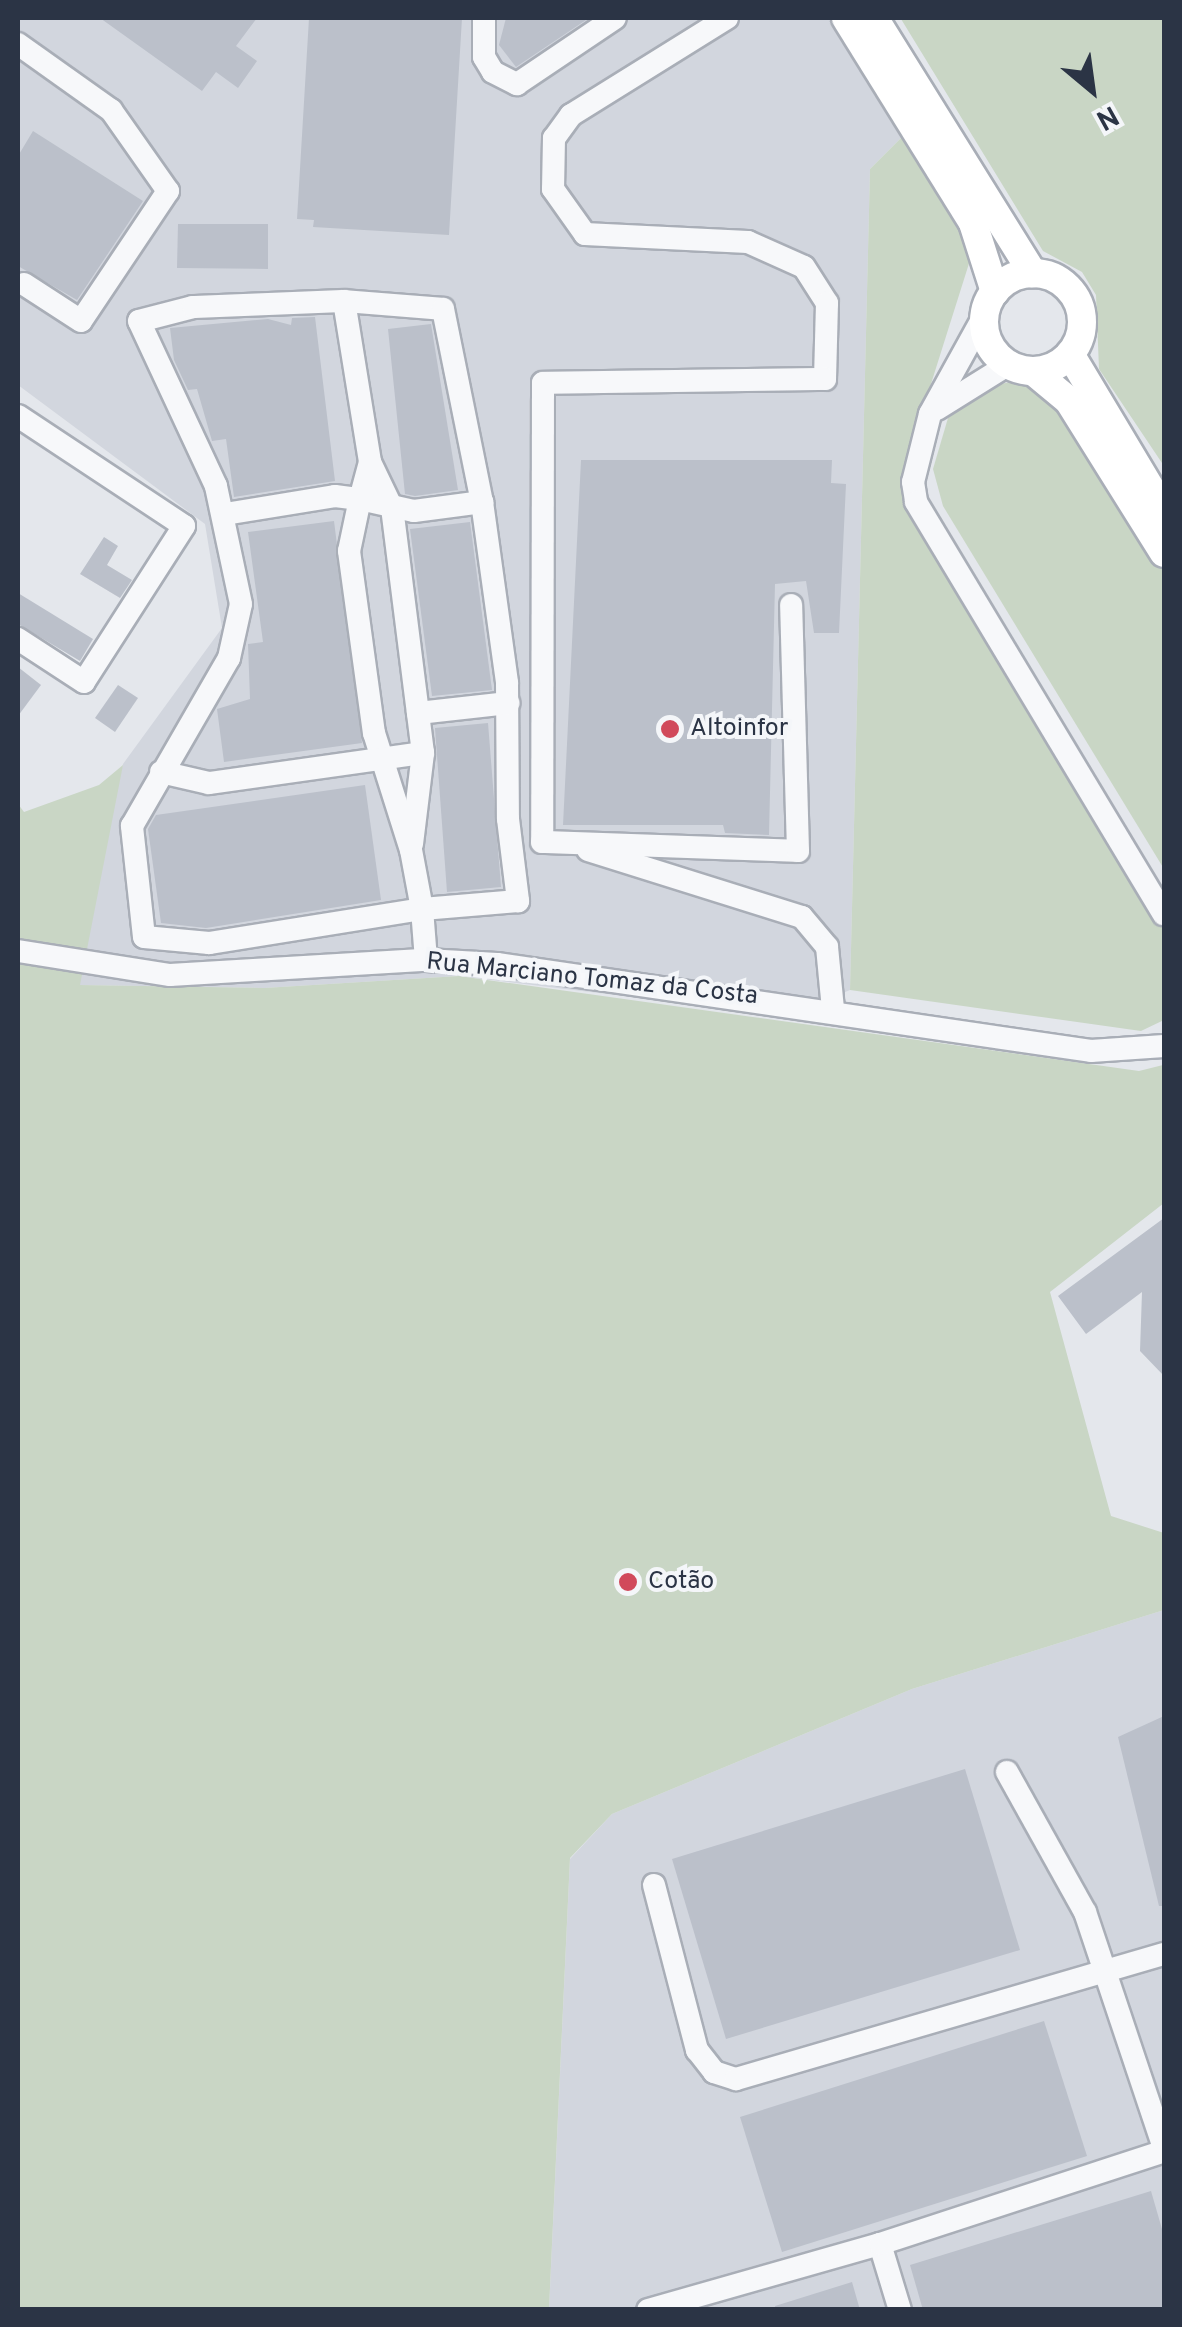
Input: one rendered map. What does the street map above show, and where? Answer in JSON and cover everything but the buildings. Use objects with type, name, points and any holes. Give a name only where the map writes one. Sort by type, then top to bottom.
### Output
[{"type":"main road","points":[[846,18],[973,223],[990,304],[991,348],[1069,402],[1164,553]]},
{"type":"main road","points":[[874,18],[1033,273],[1074,295],[1082,325],[1070,354]]},
{"type":"main road","points":[[990,304],[1033,273]]},
{"type":"main road","points":[[1021,368],[1070,354]]},
{"type":"main road","points":[[1070,354],[1164,512]]},
{"type":"street","points":[[484,18],[484,57],[492,72],[517,84],[615,18]]},
{"type":"street","points":[[727,18],[571,115],[554,138],[553,190],[586,234],[748,242],[804,268],[828,303],[824,379],[543,383],[542,842],[798,851],[791,605]]},
{"type":"street","points":[[18,44],[111,110],[168,191],[82,320],[24,284]]},
{"type":"street","points":[[344,302],[370,462],[392,508],[423,753],[411,850]]},
{"type":"street","points":[[344,302],[443,308],[482,502],[508,702],[508,819],[518,901],[422,909],[208,944],[144,937],[130,846],[161,772],[239,630],[226,514],[139,320],[193,307],[344,302]]},
{"type":"street","points":[[990,304],[930,414],[913,482],[916,502],[1164,914]]},
{"type":"street","points":[[930,414],[1021,368]]},
{"type":"street","points":[[18,416],[184,526],[84,682],[18,639]]},
{"type":"street","points":[[370,462],[349,551],[380,760],[411,850],[426,960]]},
{"type":"street","points":[[226,514],[360,499],[392,508],[482,502]]},
{"type":"street","points":[[418,713],[508,702]]},
{"type":"street","points":[[161,772],[209,783],[423,753]]},
{"type":"street","points":[[573,842],[802,917],[827,946],[833,1009]]},
{"type":"street","name":"Rua Marciano Tomaz da Costa","points":[[18,951],[170,975],[426,960],[833,1009],[1091,1051],[1164,1046]]},
{"type":"street","points":[[648,2310],[880,2244],[1164,2149],[1085,1912],[1007,1772]]},
{"type":"street","points":[[654,1886],[696,2050],[714,2072],[736,2079],[1164,1954]]},
{"type":"street","points":[[880,2244],[900,2310]]},
{"type":"shaded area","points":[[18,18],[892,18],[905,134],[870,169],[850,990],[788,1016],[459,976],[264,988],[79,985],[86,911],[123,764],[222,628],[205,524],[18,385]]},
{"type":"shaded area","points":[[1164,1610],[1164,2309],[549,2310],[570,1859],[612,1814],[912,1689]]},
{"type":"green space","points":[[1164,18],[1164,466],[1099,369],[1096,295],[1082,272],[1043,251],[901,19]]},
{"type":"green space","points":[[905,134],[972,254],[906,463],[905,504],[1164,925],[1164,1020],[1141,1031],[850,990],[870,169]]},
{"type":"green space","points":[[1021,380],[1057,399],[1164,572],[1164,869],[943,506],[933,469],[948,418],[991,386]]},
{"type":"green space","points":[[123,765],[80,985],[264,988],[459,976],[1139,1071],[1163,1065],[1164,1203],[1050,1292],[1111,1516],[1164,1533],[1164,1610],[912,1689],[612,1814],[570,1858],[549,2309],[18,2309],[18,804],[24,812],[99,785]]},
{"type":"place","name":"Altoinfor","points":[[670,729]]},
{"type":"place","name":"Cotão","points":[[628,1582]]}]
